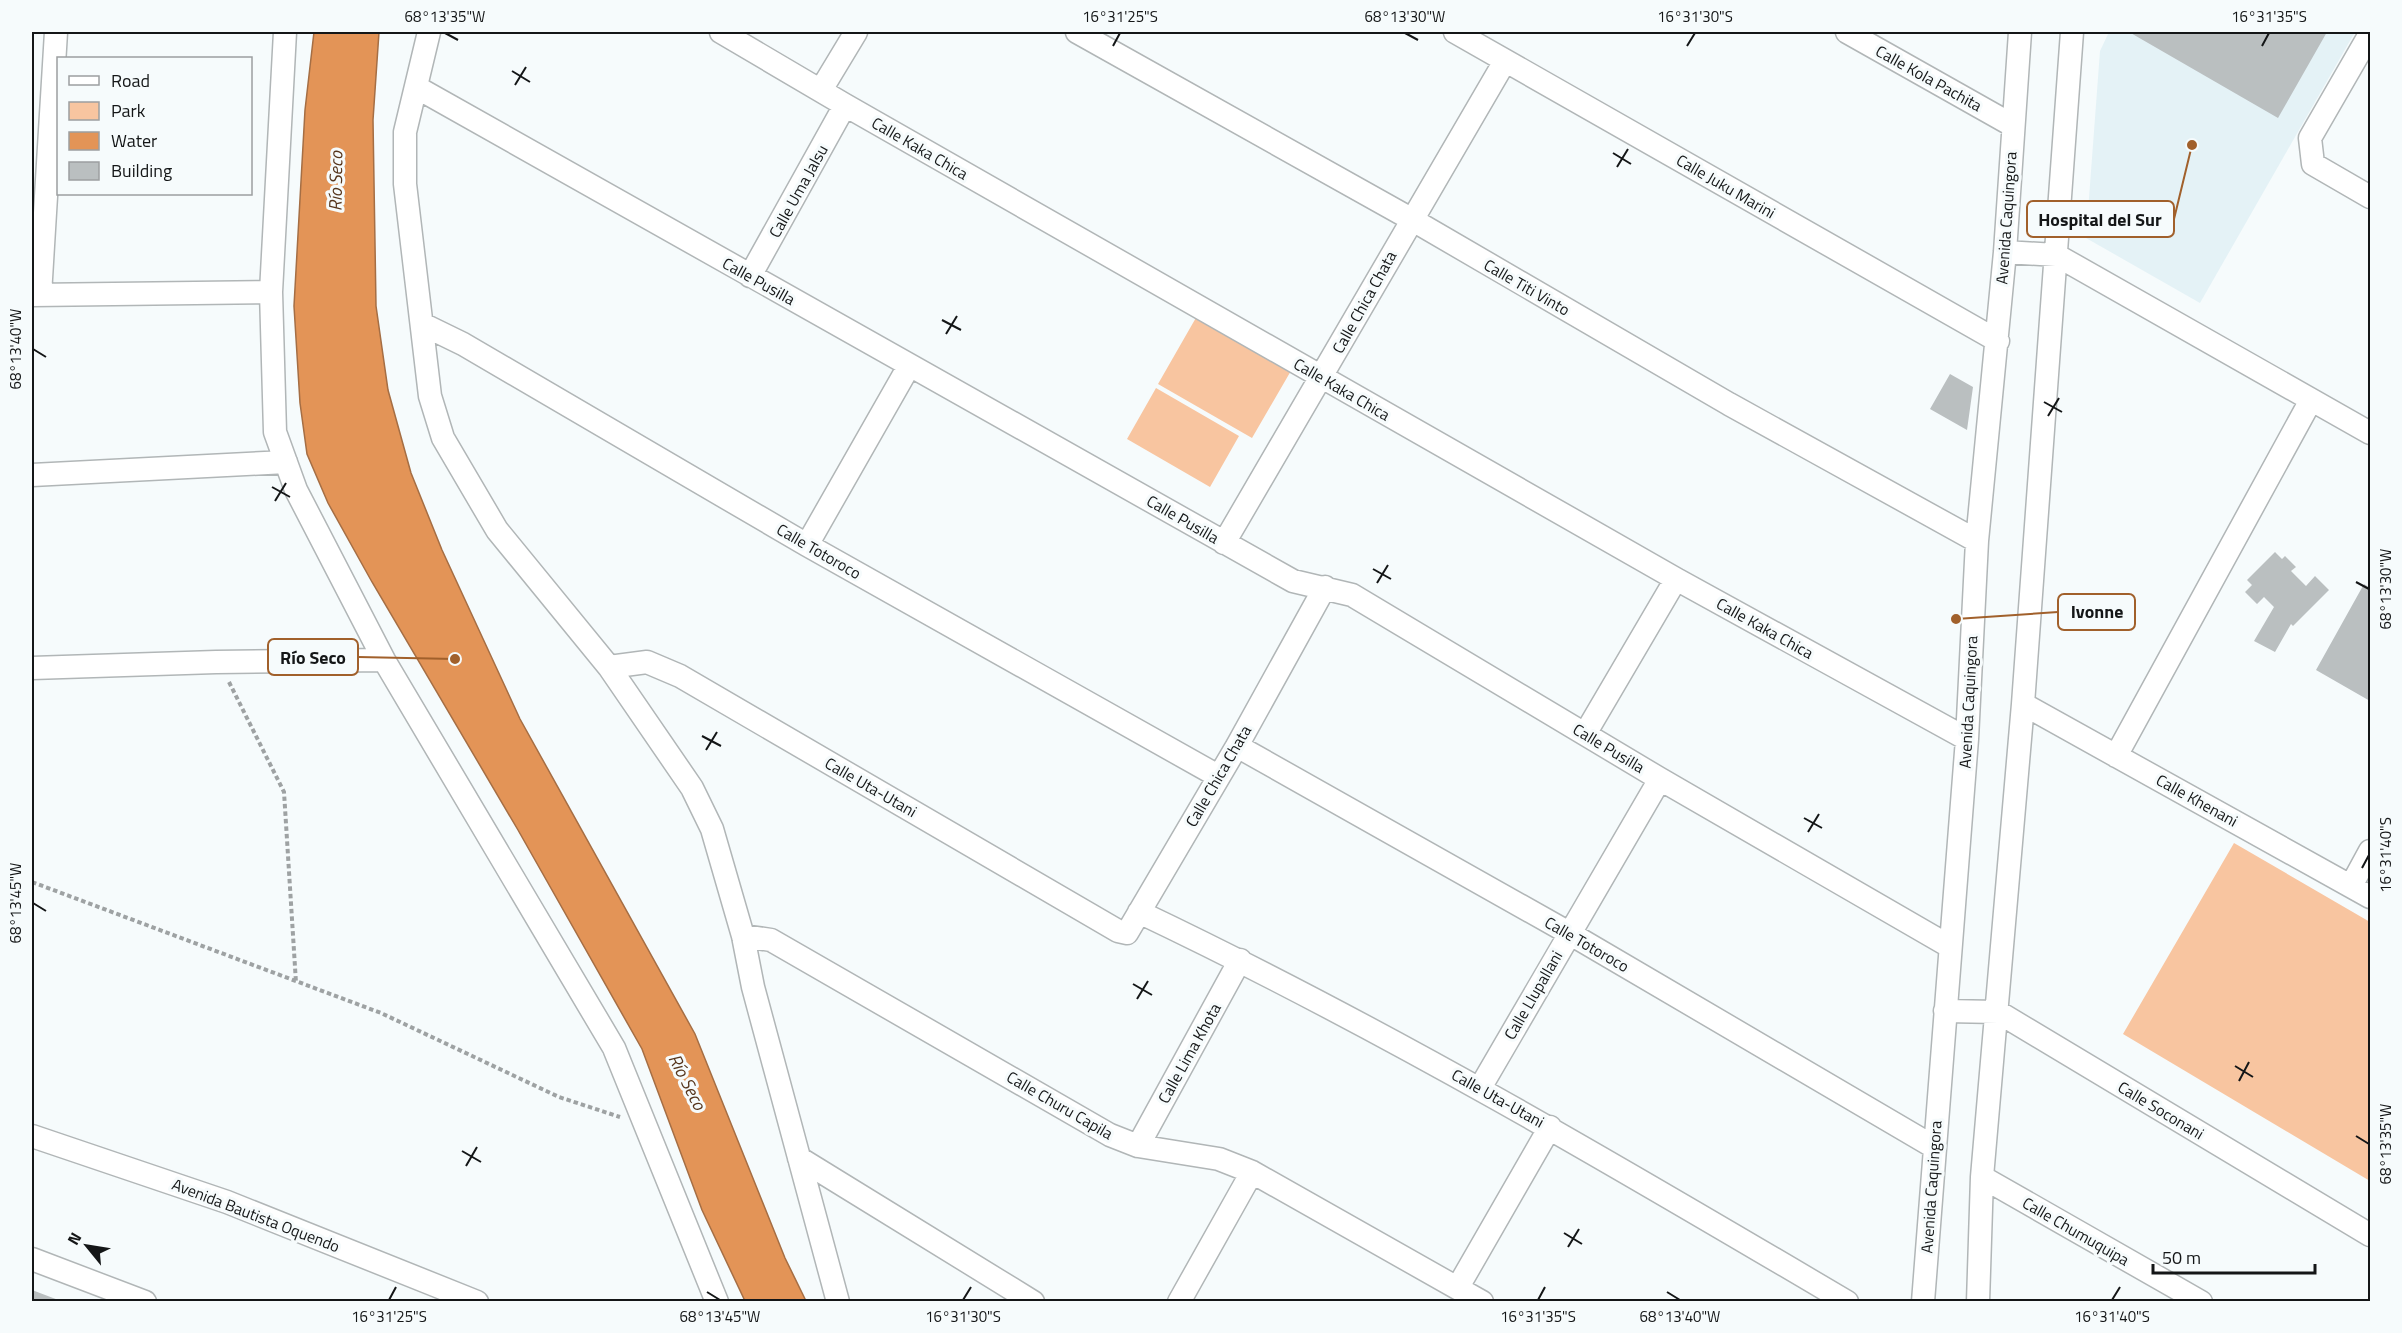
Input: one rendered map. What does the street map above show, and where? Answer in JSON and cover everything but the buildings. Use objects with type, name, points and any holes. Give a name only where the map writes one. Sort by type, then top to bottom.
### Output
[{"type":"street","points":[[56,32],[41,107],[36,295],[271,292]]},
{"type":"street","points":[[285,32],[271,292],[275,432],[296,490],[384,660],[614,1048],[717,1302]]},
{"type":"street","points":[[429,32],[405,132],[405,184],[430,396],[443,438],[497,530],[609,668],[692,788],[712,829],[743,936],[753,987],[838,1302]]},
{"type":"street","name":"Calle Kaka Chica","points":[[721,32],[1676,579],[1967,739]]},
{"type":"street","points":[[821,90],[856,32]]},
{"type":"street","name":"Calle Titi Vinto","points":[[1077,32],[1411,219],[1729,404],[1977,541]]},
{"type":"street","name":"Calle Juku Marini","points":[[1455,32],[1479,38],[1504,61],[1998,341]]},
{"type":"street","name":"Calle Kola Pachita","points":[[1847,32],[2012,125]]},
{"type":"street","name":"Avenida Caquingora","points":[[1923,1302],[1949,946],[1967,739],[1977,541],[1998,341],[2019,32]]},
{"type":"street","points":[[1978,1302],[1982,1177],[2023,704],[2072,32]]},
{"type":"street","points":[[2370,34],[2310,138],[2313,164],[2370,197]]},
{"type":"street","name":"Calle Chica Chata","points":[[1224,543],[1504,61]]},
{"type":"street","name":"Calle Pusilla","points":[[416,87],[1293,581],[1352,595],[1660,779],[1949,946]]},
{"type":"street","name":"Calle Uma Jalsu","points":[[750,276],[845,105]]},
{"type":"street","points":[[2005,252],[2056,255],[2370,433]]},
{"type":"street","name":"Calle Totoroco","points":[[422,324],[464,344],[807,545],[1218,776]]},
{"type":"street","points":[[807,545],[909,366]]},
{"type":"street","points":[[2116,756],[2311,400]]},
{"type":"street","points":[[32,475],[286,462]]},
{"type":"street","points":[[1585,734],[1676,579]]},
{"type":"street","name":"Calle Chica Chata","points":[[1126,933],[1237,746],[1325,587]]},
{"type":"street","points":[[32,668],[216,662],[384,660]]},
{"type":"street","name":"Calle Uta-Utani","points":[[609,668],[647,662],[680,676],[1108,925],[1126,933]]},
{"type":"street","name":"Calle Khenani","points":[[2023,704],[2361,891]]},
{"type":"street","name":"Calle Totoroco","points":[[1237,746],[1569,933],[1934,1147]]},
{"type":"street","name":"Calle Llupallani","points":[[1480,1088],[1660,779]]},
{"type":"street","points":[[2361,891],[2370,851]]},
{"type":"street","name":"Calle Uta-Utani","points":[[1139,912],[1240,960],[1480,1088],[1847,1302]]},
{"type":"street","name":"Calle Churu Capila","points":[[743,936],[771,940],[1100,1130],[1138,1146],[1219,1159],[1252,1172],[1482,1302]]},
{"type":"street","name":"Calle Lima Khota","points":[[1138,1146],[1240,960]]},
{"type":"street","name":"Calle Soconani","points":[[1945,1011],[1998,1012],[2370,1235]]},
{"type":"street","points":[[1458,1287],[1550,1127]]},
{"type":"street","name":"Avenida Bautista Oquendo","points":[[32,1136],[227,1202],[477,1302]]},
{"type":"street","points":[[799,1158],[1033,1302]]},
{"type":"street","points":[[1179,1302],[1252,1172]]},
{"type":"street","name":"Calle Chumuquipa","points":[[1982,1177],[2201,1302]]},
{"type":"street","points":[[32,1259],[141,1301]]},
{"type":"path","points":[[216,662],[222,669],[284,792],[296,983]]},
{"type":"path","points":[[32,882],[381,1013],[559,1097],[646,1126]]},
{"type":"shaded area","points":[[2109,32],[2355,32],[2200,303],[2086,238],[2100,51]]},
{"type":"green space","points":[[1205,302],[1299,357],[1252,438],[1158,384]]},
{"type":"green space","points":[[1156,388],[1239,436],[1210,487],[1127,439]]},
{"type":"green space","points":[[2234,843],[2370,922],[2370,1181],[2123,1034]]},
{"type":"water","name":"Río Seco","points":[[314,32],[379,32],[373,120],[376,306],[388,390],[411,473],[442,550],[520,719],[695,1034],[785,1258],[806,1301],[745,1301],[702,1210],[642,1049],[518,830],[372,582],[328,503],[307,454],[300,403],[294,306],[305,110]]},
{"type":"place","name":"Hospital del Sur","points":[[2192,145]]},
{"type":"place","name":"Ivonne","points":[[1956,619]]},
{"type":"place","name":"Río Seco","points":[[455,659]]}]
